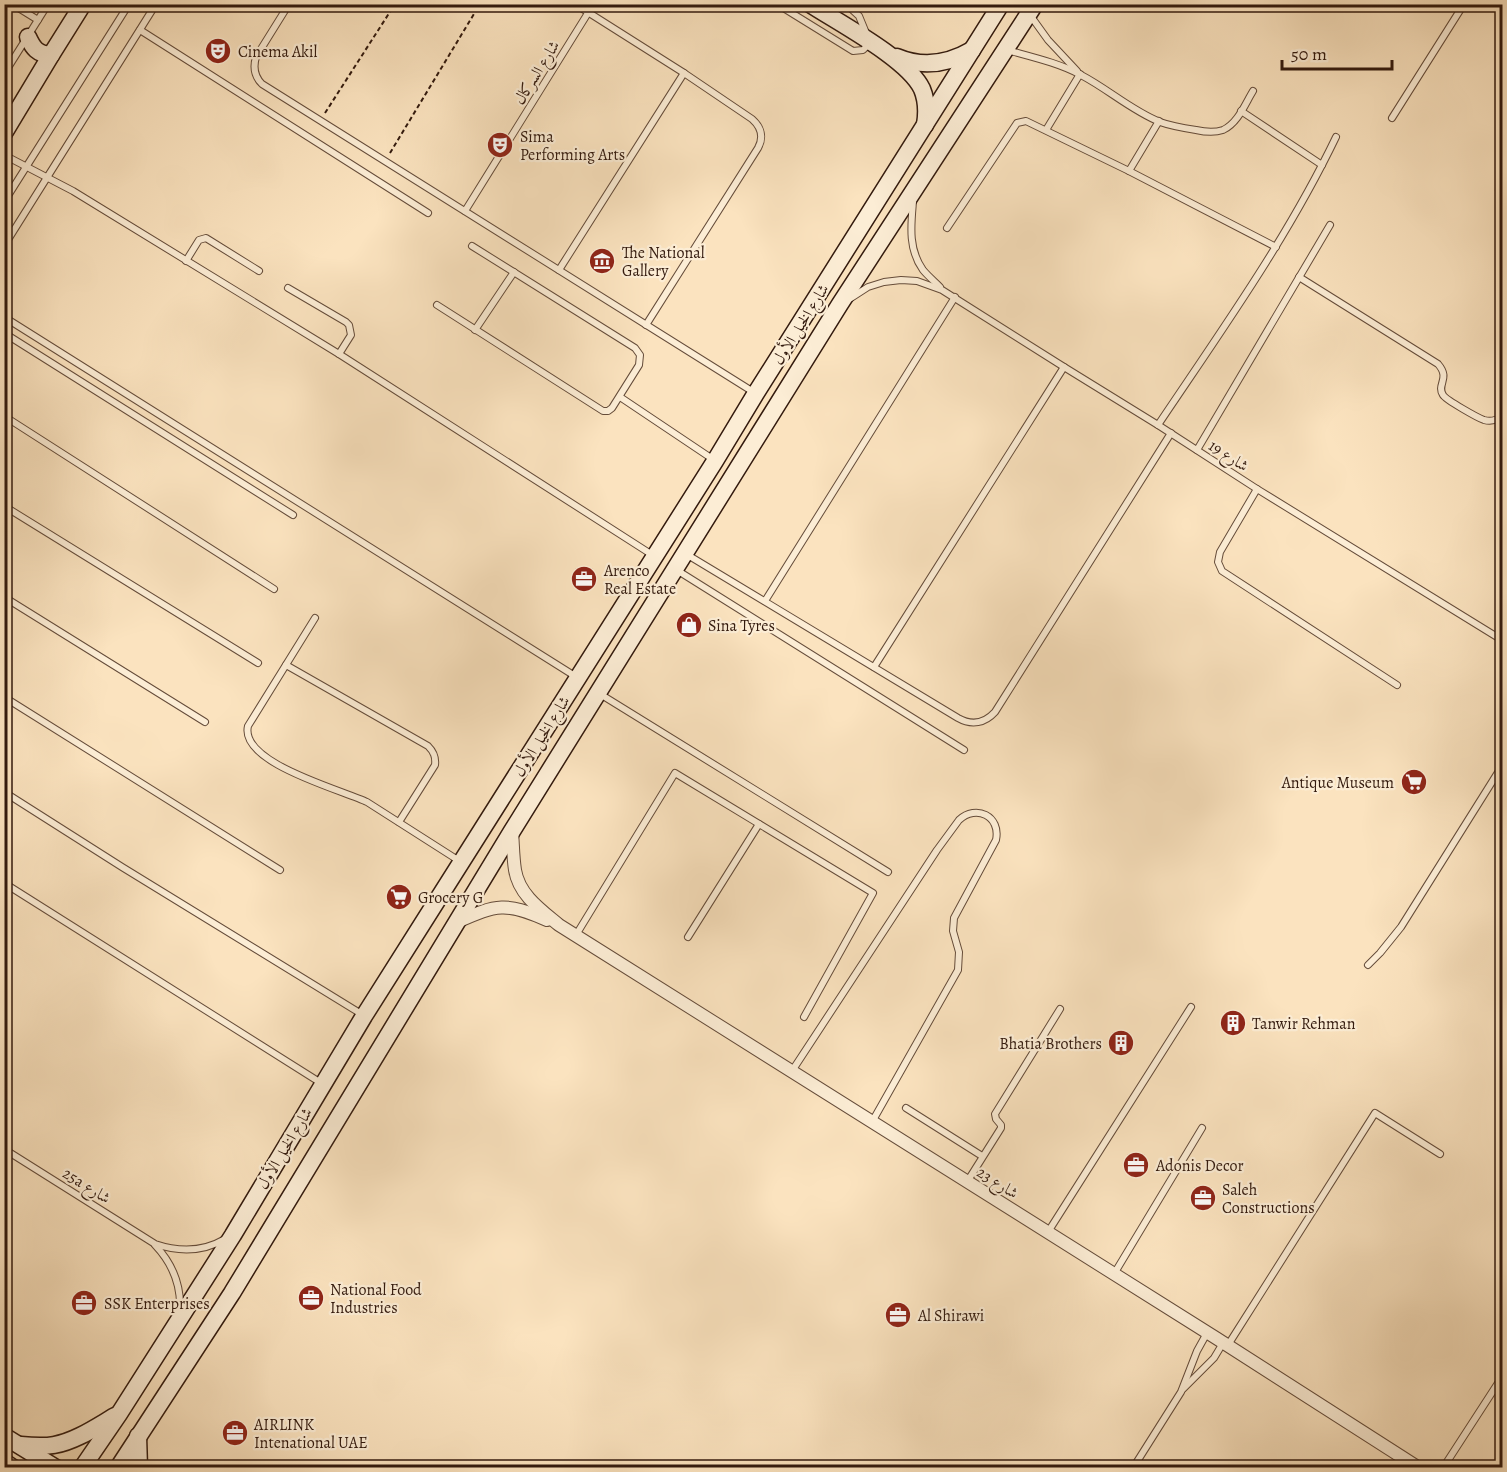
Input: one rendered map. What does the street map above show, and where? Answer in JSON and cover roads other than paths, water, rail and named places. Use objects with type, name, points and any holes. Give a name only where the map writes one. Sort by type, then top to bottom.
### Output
[{"type":"main road","points":[[4,133],[83,4]]},
{"type":"main road","points":[[810,4],[878,47],[909,62],[929,64],[948,61],[972,51]]},
{"type":"main road","name":"شارع الخيل الأول","points":[[82,1467],[119,1414],[232,1235],[364,1016],[1001,4]]},
{"type":"main road","name":"شارع الخيل الأول","points":[[118,1467],[232,1293],[512,831],[840,304],[1032,9]]},
{"type":"main road","points":[[28,37],[36,51],[43,55],[51,55]]},
{"type":"main road","points":[[878,47],[911,74],[921,88],[926,107],[925,126]]},
{"type":"main road","points":[[20,1445],[62,1444],[119,1414]]},
{"type":"main road","points":[[4,1436],[56,1467]]},
{"type":"main road","points":[[138,1436],[140,1467]]},
{"type":"main road","points":[[4,1462],[13,1467]]},
{"type":"street","name":"شارع 23","points":[[512,831],[515,870],[521,888],[533,903],[575,936],[1226,1344],[1413,1466]]},
{"type":"street","name":"شارع 23","points":[[457,922],[483,910],[511,908],[529,912],[560,925]]},
{"type":"lane","points":[[12,4],[38,20]]},
{"type":"lane","points":[[4,74],[48,4]]},
{"type":"lane","points":[[4,202],[129,4]]},
{"type":"lane","points":[[4,246],[156,4]]},
{"type":"lane","points":[[289,4],[254,62],[255,75],[262,84],[756,393]]},
{"type":"lane","points":[[575,4],[684,73],[756,123],[761,132],[758,148],[646,325]]},
{"type":"lane","points":[[777,4],[853,51],[878,47],[859,16],[846,4]]},
{"type":"lane","points":[[1371,4],[1379,7],[1392,4]]},
{"type":"lane","points":[[1392,118],[1464,4]]},
{"type":"lane","points":[[1032,9],[1048,40],[1080,74]]},
{"type":"lane","name":"شارع السركال","points":[[465,211],[588,13]]},
{"type":"lane","points":[[140,30],[428,213]]},
{"type":"lane","points":[[1007,49],[1080,74],[1146,115],[1174,126],[1213,132],[1225,129],[1231,125],[1253,91]]},
{"type":"lane","points":[[559,270],[684,73]]},
{"type":"lane","points":[[1046,130],[1080,74]]},
{"type":"lane","points":[[1241,111],[1322,165]]},
{"type":"lane","points":[[947,228],[1017,123],[1026,121],[1276,247]]},
{"type":"lane","points":[[1129,171],[1159,122]]},
{"type":"lane","points":[[1158,425],[1276,247],[1308,193],[1336,137]]},
{"type":"lane","points":[[4,155],[73,191],[339,354],[654,556]]},
{"type":"lane","name":"شارع 19","points":[[914,190],[911,232],[913,248],[924,271],[942,290]]},
{"type":"lane","points":[[1197,450],[1330,225]]},
{"type":"lane","points":[[186,261],[199,240],[206,238],[259,271]]},
{"type":"lane","points":[[437,305],[603,411],[610,410],[639,365],[638,351],[635,348],[472,246]]},
{"type":"lane","points":[[475,330],[514,272]]},
{"type":"lane","points":[[1299,278],[1438,364],[1444,377],[1442,393],[1447,399],[1484,420],[1495,420],[1503,416]]},
{"type":"lane","name":"شارع 19","points":[[840,304],[868,287],[884,282],[917,281],[942,290],[1257,489],[1503,640]]},
{"type":"lane","points":[[288,288],[346,322],[351,334],[339,354]]},
{"type":"lane","points":[[765,601],[955,297]]},
{"type":"lane","points":[[4,317],[578,678]]},
{"type":"lane","points":[[4,333],[293,515]]},
{"type":"lane","points":[[874,667],[1064,367]]},
{"type":"lane","points":[[620,397],[715,460]]},
{"type":"lane","points":[[4,416],[274,589]]},
{"type":"lane","points":[[685,553],[964,722],[978,723],[985,721],[995,712],[1171,433]]},
{"type":"lane","points":[[1257,489],[1220,552],[1218,562],[1222,572],[1397,685]]},
{"type":"lane","points":[[4,506],[258,663]]},
{"type":"lane","points":[[675,569],[964,750]]},
{"type":"lane","points":[[4,597],[205,722]]},
{"type":"lane","points":[[315,618],[248,726],[249,742],[294,774],[354,796],[462,862]]},
{"type":"lane","points":[[286,665],[432,750],[435,755],[435,765],[399,822]]},
{"type":"lane","points":[[598,693],[888,872]]},
{"type":"lane","points":[[4,697],[280,870]]},
{"type":"lane","points":[[1368,964],[1401,927],[1503,766]]},
{"type":"lane","points":[[575,936],[675,773],[873,893],[804,1017]]},
{"type":"lane","points":[[4,792],[364,1016]]},
{"type":"lane","points":[[792,1071],[958,820],[976,812],[986,815],[993,821],[997,835],[954,918],[953,931],[959,952],[958,970],[872,1122]]},
{"type":"lane","points":[[688,937],[759,824]]},
{"type":"lane","points":[[4,883],[323,1083]]},
{"type":"lane","points":[[1048,1232],[1191,1007]]},
{"type":"lane","points":[[967,1182],[1001,1128],[995,1114],[1060,1009]]},
{"type":"lane","points":[[906,1108],[982,1156]]},
{"type":"lane","points":[[1180,1392],[1226,1344],[1375,1113],[1440,1154]]},
{"type":"lane","points":[[1114,1274],[1202,1128]]},
{"type":"lane","name":"25a شارع","points":[[4,1149],[155,1244],[177,1250],[189,1250],[212,1246],[232,1235]]},
{"type":"lane","name":"25a شارع","points":[[155,1244],[168,1260],[176,1279],[180,1292],[179,1319]]},
{"type":"lane","points":[[1133,1467],[1180,1392],[1197,1351],[1208,1333]]},
{"type":"lane","points":[[1443,1467],[1503,1377]]},
{"type":"place","name":"Cinema Akil","points":[[218,51]]},
{"type":"place","name":"Sima Performing Arts","points":[[500,145]]},
{"type":"place","name":"The National Gallery","points":[[602,261]]},
{"type":"place","name":"Arenco Real Estate","points":[[584,579]]},
{"type":"place","name":"Sina Tyres","points":[[689,625]]},
{"type":"place","name":"Antique Museum","points":[[1414,782]]},
{"type":"place","name":"Grocery G","points":[[399,897]]},
{"type":"place","name":"Tanwir Rehman","points":[[1233,1023]]},
{"type":"place","name":"Bhatia Brothers","points":[[1121,1043]]},
{"type":"place","name":"Adonis Decor","points":[[1136,1165]]},
{"type":"place","name":"Saleh Constructions","points":[[1203,1198]]},
{"type":"place","name":"National Food Industries","points":[[311,1298]]},
{"type":"place","name":"SSK Enterprises","points":[[84,1303]]},
{"type":"place","name":"Al Shirawi","points":[[898,1315]]},
{"type":"place","name":"AIRLINK Intenational UAE","points":[[235,1433]]}]
